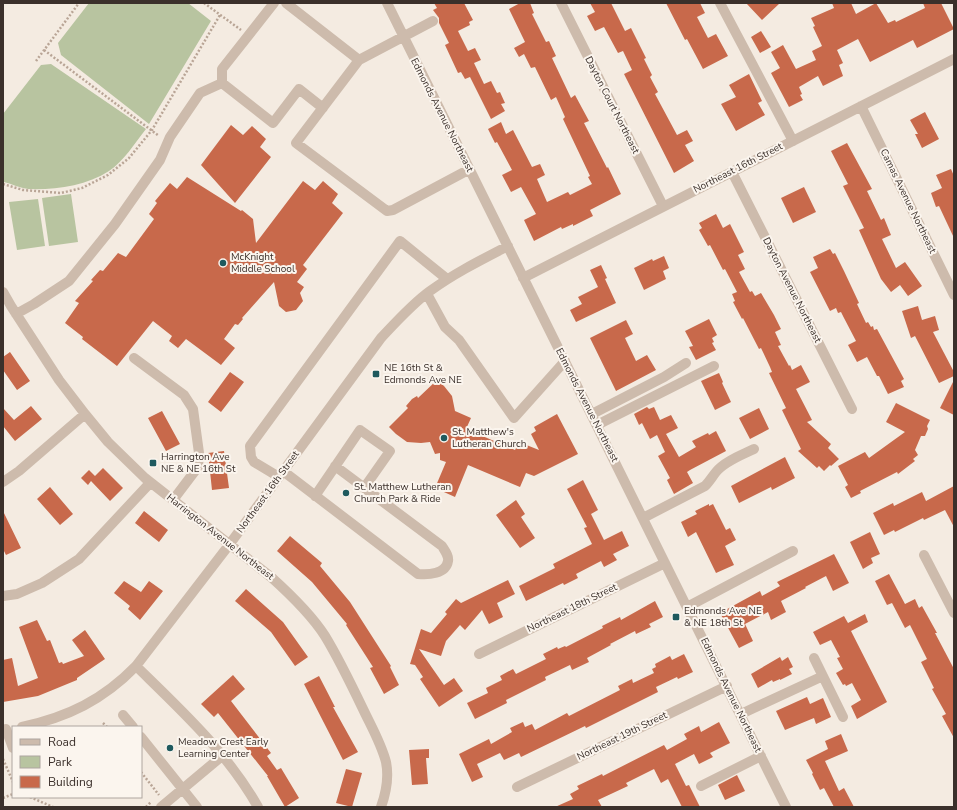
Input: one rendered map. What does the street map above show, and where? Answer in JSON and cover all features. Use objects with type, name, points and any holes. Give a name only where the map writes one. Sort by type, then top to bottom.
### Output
[{"type":"street","points":[[222,83],[222,69],[274,3]]},
{"type":"street","points":[[286,3],[358,60]]},
{"type":"street","name":"Edmonds Avenue Northeast","points":[[387,3],[786,807]]},
{"type":"street","name":"Dayton Court Northeast","points":[[561,3],[663,206]]},
{"type":"street","points":[[720,3],[792,141]]},
{"type":"street","points":[[433,21],[358,60],[296,143],[387,211],[393,210],[470,169]]},
{"type":"street","name":"Northeast 16th Street","points":[[523,278],[954,59]]},
{"type":"street","points":[[222,83],[272,123],[299,89],[323,108]]},
{"type":"street","points":[[16,314],[69,281],[115,224],[160,160],[170,137],[200,93],[222,83]]},
{"type":"street","name":"Camas Avenue Northeast","points":[[862,106],[954,295]]},
{"type":"street","name":"Dayton Avenue Northeast","points":[[732,172],[852,409]]},
{"type":"street","points":[[335,466],[442,546],[447,555],[448,562],[444,568],[429,575],[418,574],[315,496],[281,474],[254,462],[251,457],[250,446],[400,241],[447,279]]},
{"type":"street","name":"Northeast 16th Street","points":[[27,726],[47,722],[66,715],[108,692],[123,679],[136,666],[229,545],[381,338],[404,314],[447,279],[508,246]]},
{"type":"street","name":"Harrington Avenue Northeast","points":[[3,292],[59,380],[108,442],[150,483],[285,590],[306,612],[324,635],[342,666],[381,747],[386,763],[387,781],[381,807]]},
{"type":"street","points":[[427,294],[445,327],[459,340],[514,418],[565,360]]},
{"type":"street","points":[[134,358],[184,395],[189,401],[193,410],[199,451],[198,467],[173,500]]},
{"type":"street","points":[[592,414],[686,364]]},
{"type":"street","points":[[597,426],[714,366]]},
{"type":"street","points":[[3,482],[19,471],[85,414]]},
{"type":"street","points":[[315,496],[360,430],[390,451],[364,488]]},
{"type":"street","points":[[643,518],[705,486],[711,481],[717,471],[727,463],[754,449]]},
{"type":"street","points":[[3,596],[17,594],[42,583],[79,559],[150,483]]},
{"type":"street","points":[[687,606],[793,551]]},
{"type":"street","points":[[924,555],[954,613]]},
{"type":"street","name":"Northeast 18th Street","points":[[479,654],[665,563]]},
{"type":"street","points":[[814,658],[843,717]]},
{"type":"street","points":[[136,666],[188,716],[245,785],[258,807]]},
{"type":"street","points":[[740,714],[822,676]]},
{"type":"street","name":"Northeast 19th Street","points":[[517,787],[726,686]]},
{"type":"street","points":[[123,715],[132,726]]},
{"type":"street","points":[[7,729],[12,745]]},
{"type":"street","points":[[142,738],[197,807]]},
{"type":"street","points":[[161,807],[222,756]]},
{"type":"street","points":[[701,786],[761,756]]},
{"type":"path","points":[[36,61],[79,3]]},
{"type":"path","points":[[205,3],[248,36]]},
{"type":"path","points":[[3,184],[23,190],[61,193],[82,188],[108,175],[129,158],[152,130],[220,15]]},
{"type":"path","points":[[44,50],[168,142]]},
{"type":"path","points":[[3,760],[12,780]]},
{"type":"path","points":[[142,773],[159,795]]},
{"type":"path","points":[[32,798],[53,807]]},
{"type":"green space","points":[[89,3],[188,3],[211,21],[149,124],[61,55],[58,43]]},
{"type":"green space","points":[[51,64],[146,129],[129,152],[114,167],[100,176],[80,184],[59,188],[28,189],[4,182],[3,114],[41,65]]},
{"type":"green space","points":[[71,194],[78,242],[49,246],[42,198]]},
{"type":"green space","points":[[38,199],[45,246],[17,250],[9,202]]},
{"type":"building","points":[[434,3],[464,3],[473,20],[469,22],[470,25],[458,31],[468,51],[475,48],[481,60],[474,63],[484,84],[491,81],[497,93],[500,92],[505,103],[501,104],[505,111],[491,119],[470,77],[465,79],[461,72],[458,73],[445,45],[449,43],[439,23],[439,18],[433,10],[437,8]]},
{"type":"building","points":[[520,3],[530,3],[534,13],[532,14],[546,42],[549,41],[556,56],[552,58],[571,98],[575,95],[589,121],[584,123],[621,194],[590,210],[593,216],[573,226],[573,224],[562,229],[561,227],[534,241],[524,220],[536,214],[521,187],[511,192],[502,175],[512,170],[488,129],[501,122],[506,134],[513,130],[532,167],[540,164],[545,175],[537,179],[547,202],[568,192],[570,195],[592,184],[588,177],[590,176],[563,119],[565,117],[556,97],[551,100],[535,67],[531,68],[524,54],[519,57],[514,48],[525,42],[509,9]]},
{"type":"building","points":[[590,3],[611,3],[625,31],[631,28],[646,58],[644,59],[652,75],[650,77],[658,92],[655,94],[677,135],[687,130],[693,141],[685,145],[694,161],[674,173],[624,74],[632,70],[623,51],[618,53],[604,27],[595,31],[587,16],[595,12]]},
{"type":"building","points":[[666,3],[700,3],[705,13],[697,17],[708,38],[716,34],[728,56],[703,69],[687,39],[685,40]]},
{"type":"building","points":[[746,3],[780,3],[762,20]]},
{"type":"building","points":[[832,3],[851,3],[856,14],[876,3],[888,23],[895,20],[896,22],[925,8],[923,3],[941,3],[954,29],[917,48],[913,40],[870,62],[858,39],[837,50],[843,63],[839,65],[843,76],[823,86],[818,76],[799,87],[802,94],[800,95],[803,100],[789,107],[771,73],[780,68],[771,52],[783,45],[796,69],[816,60],[812,51],[822,46],[813,27],[815,26],[811,18],[834,8]]},
{"type":"building","points":[[761,31],[771,47],[760,53],[751,37]]},
{"type":"building","points":[[749,74],[762,101],[758,103],[765,115],[736,131],[721,104],[736,97],[729,85]]},
{"type":"building","points":[[925,112],[939,139],[922,148],[915,134],[918,134],[910,120]]},
{"type":"building","points":[[231,125],[243,135],[252,126],[266,139],[260,147],[271,157],[235,203],[201,165]]},
{"type":"building","points":[[847,143],[872,189],[867,191],[881,220],[884,218],[891,235],[882,239],[896,268],[905,262],[922,286],[908,296],[900,285],[891,292],[881,279],[859,230],[864,228],[843,186],[848,184],[831,151]]},
{"type":"building","points":[[951,169],[954,176],[954,238],[939,206],[936,207],[931,193],[942,188],[936,175]]},
{"type":"building","points":[[187,177],[241,211],[242,210],[253,219],[256,243],[303,181],[315,190],[323,181],[338,194],[332,203],[343,213],[303,265],[307,269],[297,282],[304,287],[300,293],[303,301],[296,310],[286,312],[279,306],[274,282],[242,318],[243,319],[238,325],[235,324],[224,339],[235,348],[221,365],[186,339],[178,348],[169,341],[172,336],[153,321],[117,366],[82,339],[83,337],[65,323],[79,303],[75,301],[93,281],[91,280],[100,270],[103,271],[118,253],[126,257],[154,219],[149,214],[157,203],[155,201],[170,183],[177,189]]},
{"type":"building","points":[[804,187],[816,212],[793,223],[781,198]]},
{"type":"building","points":[[716,214],[723,228],[730,224],[744,252],[738,255],[745,269],[739,272],[750,292],[752,291],[755,296],[761,293],[781,329],[775,332],[781,345],[778,346],[789,366],[790,365],[792,370],[801,365],[810,382],[796,389],[812,420],[807,422],[831,444],[828,448],[839,459],[824,471],[819,466],[817,468],[798,451],[801,449],[782,410],[786,408],[769,373],[772,372],[770,367],[761,348],[759,349],[733,302],[735,301],[732,294],[737,292],[725,269],[723,270],[710,245],[708,246],[699,230],[702,228],[699,223]]},
{"type":"building","points":[[830,249],[833,254],[835,253],[844,271],[859,303],[857,304],[866,323],[868,322],[871,327],[873,326],[874,330],[877,329],[904,379],[901,381],[904,387],[888,394],[867,357],[857,362],[848,345],[856,341],[841,312],[838,313],[836,308],[830,311],[810,272],[818,268],[813,257]]},
{"type":"building","points":[[664,256],[669,268],[663,271],[666,279],[644,290],[634,268],[652,259],[653,261]]},
{"type":"building","points":[[601,265],[607,278],[605,279],[616,303],[576,322],[570,310],[582,304],[578,297],[598,287],[590,270]]},
{"type":"building","points":[[918,306],[922,320],[935,316],[939,330],[933,332],[954,372],[954,376],[939,383],[915,336],[911,338],[902,311]]},
{"type":"building","points":[[709,319],[717,335],[712,338],[714,342],[712,343],[716,350],[696,360],[689,347],[693,346],[685,331]]},
{"type":"building","points":[[626,320],[633,334],[625,338],[636,361],[647,355],[656,370],[616,391],[590,338]]},
{"type":"building","points":[[10,352],[30,381],[17,390],[3,370],[3,357]]},
{"type":"building","points":[[230,372],[244,382],[221,412],[208,402]]},
{"type":"building","points":[[719,373],[731,402],[715,410],[701,381]]},
{"type":"building","name":"St. Matthew's Lutheran Church","points":[[437,380],[452,396],[455,411],[471,418],[466,429],[515,450],[519,442],[539,450],[531,434],[536,431],[534,427],[557,414],[578,454],[534,476],[526,473],[520,487],[468,465],[455,497],[435,488],[446,462],[440,460],[440,453],[435,454],[430,442],[407,442],[389,427],[408,408],[406,406],[412,399],[417,396],[418,398]]},
{"type":"building","points":[[954,380],[954,415],[940,408]]},
{"type":"building","points":[[896,403],[930,420],[925,436],[921,436],[915,450],[918,455],[913,459],[915,461],[898,474],[897,472],[860,491],[861,493],[851,498],[845,487],[848,485],[838,466],[865,452],[869,458],[905,432],[886,422]]},
{"type":"building","points":[[31,406],[42,419],[15,441],[3,426],[3,408],[14,420]]},
{"type":"building","points":[[647,407],[649,409],[654,407],[660,420],[671,415],[678,428],[666,434],[679,457],[696,447],[692,441],[708,433],[709,435],[716,431],[726,451],[687,472],[693,483],[674,494],[667,480],[670,478],[658,456],[665,452],[657,435],[650,439],[642,423],[639,425],[634,414]]},
{"type":"building","points":[[759,408],[769,429],[750,439],[739,418]]},
{"type":"building","points":[[162,411],[180,444],[166,451],[148,418]]},
{"type":"building","points":[[224,451],[229,488],[212,490],[208,453]]},
{"type":"building","points":[[785,457],[795,478],[772,490],[771,487],[739,503],[731,486]]},
{"type":"building","points":[[103,468],[123,488],[110,501],[91,481],[88,485],[81,478],[89,470],[95,476]]},
{"type":"building","points":[[583,480],[598,510],[591,514],[604,540],[622,531],[629,546],[613,554],[617,560],[604,567],[601,561],[576,574],[578,578],[564,585],[563,583],[526,601],[519,586],[555,568],[553,564],[592,544],[584,528],[587,527],[567,489]]},
{"type":"building","points":[[954,486],[954,527],[945,510],[924,520],[923,518],[895,532],[894,530],[884,535],[873,513],[893,503],[894,506],[922,492],[926,501]]},
{"type":"building","points":[[50,487],[73,514],[60,525],[37,499]]},
{"type":"building","points":[[516,500],[525,514],[521,517],[535,538],[520,548],[496,515]]},
{"type":"building","points":[[709,504],[709,506],[713,504],[726,530],[730,528],[736,540],[725,546],[734,565],[716,573],[696,532],[688,537],[681,522],[697,514],[695,511]]},
{"type":"building","points":[[3,511],[21,548],[6,555],[3,549]]},
{"type":"building","points":[[144,511],[168,530],[159,542],[135,523]]},
{"type":"building","points":[[870,532],[880,554],[871,558],[873,563],[863,569],[850,542]]},
{"type":"building","points":[[290,536],[322,563],[320,566],[350,602],[391,666],[390,667],[399,685],[384,694],[370,668],[373,667],[346,625],[347,624],[312,582],[277,551]]},
{"type":"building","points":[[834,554],[849,583],[833,591],[826,576],[781,601],[786,612],[771,620],[768,612],[745,624],[753,641],[739,648],[720,613],[760,591],[762,596],[780,586],[777,582]]},
{"type":"building","points":[[889,574],[905,604],[915,599],[919,608],[922,606],[954,669],[954,738],[942,716],[946,714],[932,689],[934,688],[921,662],[927,659],[910,625],[905,628],[892,603],[887,605],[875,581]]},
{"type":"building","points":[[508,580],[515,594],[497,603],[503,617],[489,624],[482,610],[465,630],[460,625],[446,641],[441,656],[419,649],[444,685],[454,678],[463,691],[439,707],[420,679],[423,677],[415,665],[410,664],[421,629],[431,633],[447,614],[445,612],[456,599],[461,603]]},
{"type":"building","points":[[124,581],[141,592],[149,581],[163,591],[140,620],[128,609],[130,606],[114,593]]},
{"type":"building","points":[[246,589],[283,622],[308,657],[295,666],[271,632],[235,601]]},
{"type":"building","points":[[655,601],[663,617],[649,624],[651,627],[636,634],[635,631],[610,644],[611,645],[587,658],[589,662],[572,670],[570,665],[545,677],[546,680],[506,700],[507,703],[475,719],[467,703],[488,693],[486,688],[502,680],[500,676],[513,669],[516,674],[546,659],[543,654],[557,647],[558,649],[565,646],[566,647],[603,628],[602,626],[620,617],[621,620]]},
{"type":"building","points":[[865,614],[868,622],[851,631],[887,702],[857,719],[851,706],[861,700],[852,683],[846,686],[845,684],[843,685],[836,673],[843,669],[837,658],[840,657],[831,640],[820,645],[813,632],[844,616],[848,623]]},
{"type":"building","points":[[37,620],[47,641],[50,640],[59,663],[62,662],[63,664],[84,656],[72,640],[85,630],[105,659],[77,678],[77,680],[38,696],[3,702],[3,660],[12,658],[18,686],[38,678],[19,627]]},
{"type":"building","points":[[684,654],[693,672],[678,679],[677,677],[656,687],[658,692],[586,728],[585,726],[521,757],[519,753],[504,760],[500,753],[477,764],[483,777],[472,782],[459,754],[489,739],[491,744],[512,732],[510,728],[523,722],[525,727],[532,724],[535,730],[567,713],[569,716],[620,690],[618,686],[632,679],[633,683],[654,673],[652,669],[656,667],[655,664],[670,656],[672,660]]},
{"type":"building","points":[[780,657],[782,661],[788,657],[793,667],[789,669],[792,674],[780,680],[773,682],[772,680],[758,688],[751,674]]},
{"type":"building","points":[[233,675],[245,689],[231,701],[271,753],[267,756],[277,770],[281,768],[299,798],[285,807],[268,776],[218,713],[214,717],[201,704]]},
{"type":"building","points":[[319,676],[335,707],[333,707],[358,752],[343,760],[304,684]]},
{"type":"building","points":[[807,697],[810,704],[823,698],[831,717],[816,724],[814,718],[785,730],[776,711]]},
{"type":"building","points":[[719,722],[730,743],[710,753],[713,757],[699,764],[694,754],[675,764],[686,786],[689,785],[700,807],[682,807],[668,779],[661,783],[654,769],[626,783],[628,786],[598,800],[602,807],[555,807],[573,799],[570,794],[579,789],[577,786],[602,774],[603,776],[664,745],[667,750],[687,739],[684,734],[699,726],[701,732]]},
{"type":"building","points":[[841,734],[848,751],[825,761],[839,791],[844,788],[854,807],[834,807],[824,788],[820,790],[806,760],[828,749],[825,741]]},
{"type":"building","points":[[429,749],[429,758],[426,758],[428,784],[412,785],[409,750]]},
{"type":"building","points":[[346,769],[362,773],[352,807],[336,803]]},
{"type":"building","points":[[737,775],[745,791],[725,800],[718,785]]},
{"type":"place","name":"McKnight Middle School","points":[[223,263]]},
{"type":"place","name":"NE 16th St & Edmonds Ave NE","points":[[376,374]]},
{"type":"place","name":"St. Matthew's Lutheran Church","points":[[444,438]]},
{"type":"place","name":"Harrington Ave NE & NE 16th St","points":[[153,463]]},
{"type":"place","name":"St. Matthew Lutheran Church Park & Ride","points":[[346,493]]},
{"type":"place","name":"Edmonds Ave NE & NE 18th St","points":[[676,617]]},
{"type":"place","name":"Meadow Crest Early Learning Center","points":[[170,748]]}]
